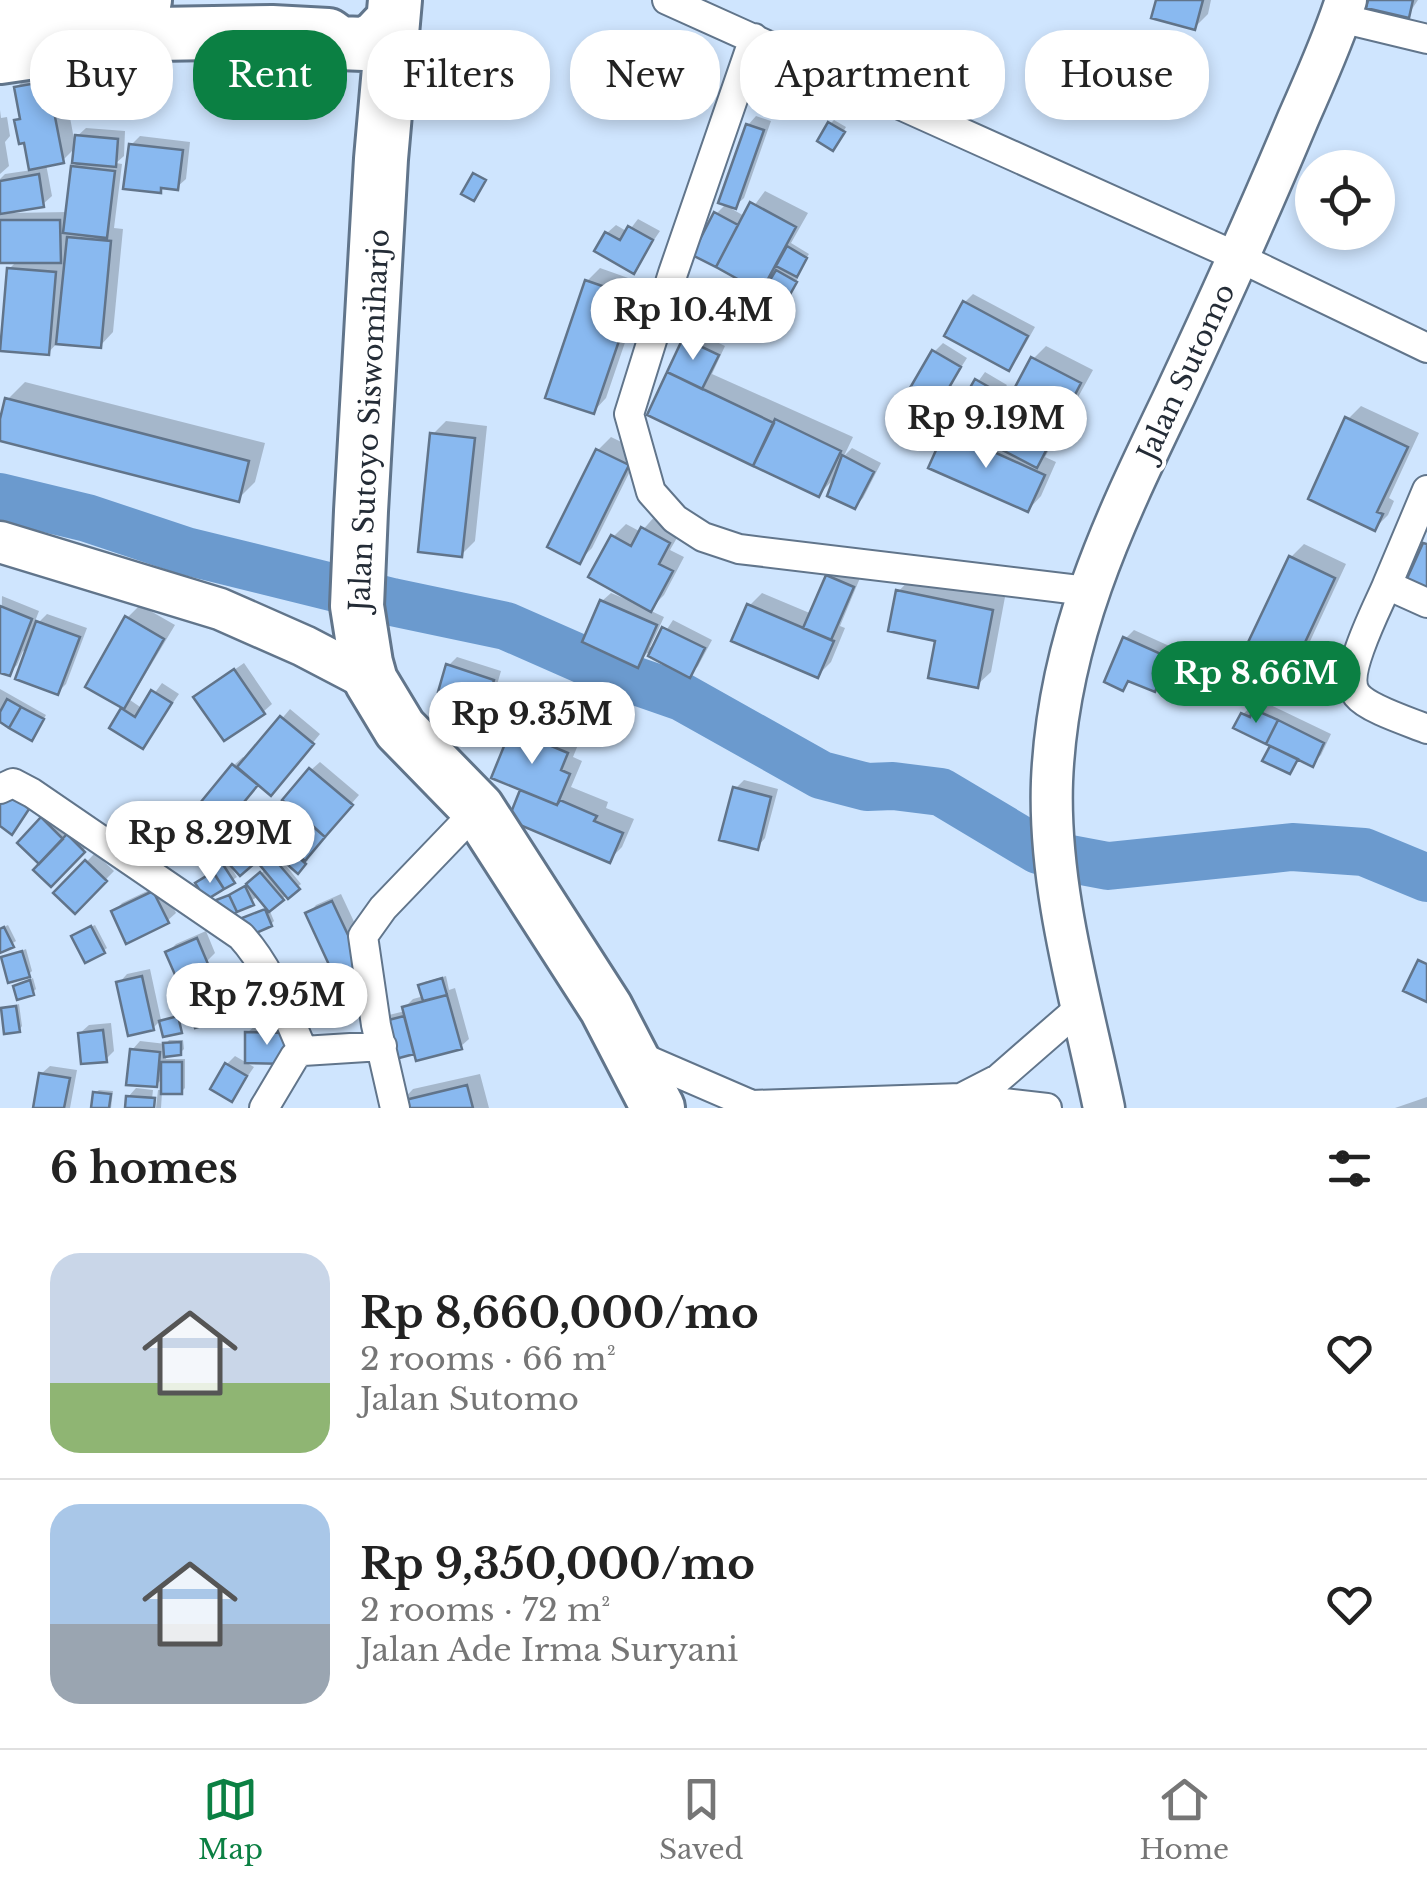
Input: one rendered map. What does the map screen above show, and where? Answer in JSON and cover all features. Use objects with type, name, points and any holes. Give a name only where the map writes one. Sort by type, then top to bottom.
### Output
[{"type":"highway","points":[[0,19],[79,4],[152,11],[246,34],[323,18],[339,43],[364,44],[376,38],[394,10]]},
{"type":"highway","name":"Jalan Sutoyo Siswomiharjo","points":[[366,659],[357,606],[361,511],[381,159],[394,10]]},
{"type":"highway","points":[[0,57],[152,11]]},
{"type":"highway","name":"Jalan Sutoyo Siswomiharjo","points":[[323,18],[367,73],[381,159]]},
{"type":"highway","points":[[366,659],[400,729],[478,809],[581,967],[658,1108]]},
{"type":"street","points":[[666,0],[740,32]]},
{"type":"street","points":[[1343,9],[1427,39]]},
{"type":"street","name":"Jalan Sutomo","points":[[1104,1108],[1055,866],[1052,779],[1060,707],[1086,591],[1240,258],[1343,9]]},
{"type":"street","points":[[740,79],[629,414],[651,492],[675,519],[703,538],[739,549],[1086,591]]},
{"type":"street","points":[[935,120],[1240,258],[1427,348]]},
{"type":"street","points":[[1427,490],[1353,667],[1352,684],[1364,701],[1427,730]]},
{"type":"street","points":[[0,542],[220,609],[304,646],[366,659]]},
{"type":"street","points":[[1387,585],[1427,602]]},
{"type":"street","points":[[0,790],[13,783],[32,792],[241,936],[256,952],[303,1051]]},
{"type":"street","points":[[395,1108],[363,936],[383,908],[478,809]]},
{"type":"street","points":[[962,1098],[998,1079],[1083,1005]]},
{"type":"street","points":[[264,1108],[295,1056],[303,1051],[382,1046]]},
{"type":"street","points":[[630,1052],[750,1106],[962,1098],[1047,1108]]},
{"type":"building","points":[[1156,0],[1203,0],[1195,30],[1151,18]]},
{"type":"building","points":[[1368,0],[1413,0],[1409,18],[1366,8]]},
{"type":"building","points":[[30,84],[30,120],[56,120],[64,163],[29,170],[14,120],[20,119],[14,87]]},
{"type":"building","points":[[828,122],[845,132],[833,151],[817,141]]},
{"type":"building","points":[[746,124],[764,130],[736,209],[718,203]]},
{"type":"building","points":[[75,135],[118,139],[116,167],[72,163]]},
{"type":"building","points":[[129,144],[183,150],[178,190],[161,188],[161,193],[123,189]]},
{"type":"building","points":[[71,166],[115,171],[107,238],[63,233]]},
{"type":"building","points":[[473,173],[486,180],[474,201],[461,194]]},
{"type":"building","points":[[39,174],[44,207],[0,214],[0,181]]},
{"type":"building","points":[[750,202],[796,227],[761,292],[716,267]]},
{"type":"building","points":[[714,212],[738,225],[716,267],[692,255]]},
{"type":"building","points":[[0,220],[60,220],[61,263],[0,263]]},
{"type":"building","points":[[628,226],[653,240],[634,274],[594,251],[605,232],[620,240]]},
{"type":"building","points":[[67,237],[111,241],[101,348],[56,344]]},
{"type":"building","points":[[787,246],[807,258],[797,277],[776,266]]},
{"type":"building","points":[[7,268],[56,272],[49,355],[0,351]]},
{"type":"building","points":[[776,270],[797,282],[783,307],[761,295]]},
{"type":"building","points":[[585,280],[634,297],[594,414],[545,398]]},
{"type":"building","points":[[963,301],[1028,336],[1009,371],[944,336]]},
{"type":"building","points":[[683,338],[719,355],[702,389],[667,372]]},
{"type":"building","points":[[932,350],[961,367],[932,417],[903,400]]},
{"type":"building","points":[[1031,357],[1081,383],[1037,468],[981,439],[998,405],[1019,416],[1029,397],[1014,389]]},
{"type":"building","points":[[667,372],[774,423],[753,466],[647,415]]},
{"type":"building","points":[[975,379],[1001,394],[985,422],[959,407]]},
{"type":"building","points":[[5,398],[249,461],[239,502],[0,441]]},
{"type":"building","points":[[957,406],[983,421],[974,435],[949,420]]},
{"type":"building","points":[[1345,417],[1408,447],[1377,512],[1383,514],[1375,531],[1308,499]]},
{"type":"building","points":[[775,419],[841,451],[819,497],[753,466]]},
{"type":"building","points":[[945,430],[1045,475],[1028,512],[928,468]]},
{"type":"building","points":[[430,433],[475,438],[462,557],[418,552]]},
{"type":"building","points":[[596,449],[629,465],[580,564],[547,547]]},
{"type":"building","points":[[842,455],[874,472],[855,509],[827,496]]},
{"type":"building","points":[[641,527],[670,543],[659,564],[673,571],[651,612],[588,577],[611,535],[631,546]]},
{"type":"building","points":[[1423,543],[1427,544],[1427,592],[1405,583]]},
{"type":"building","points":[[1289,556],[1335,578],[1280,696],[1233,674]]},
{"type":"building","points":[[826,575],[854,587],[831,640],[803,628]]},
{"type":"building","points":[[896,590],[993,610],[978,688],[928,678],[935,641],[888,631]]},
{"type":"building","points":[[600,600],[657,625],[638,668],[582,642]]},
{"type":"building","points":[[747,604],[834,641],[818,678],[731,641]]},
{"type":"building","points":[[0,606],[32,619],[10,676],[0,673]]},
{"type":"building","points":[[125,616],[164,639],[124,709],[85,687]]},
{"type":"building","points":[[36,621],[80,637],[58,695],[15,679]]},
{"type":"building","points":[[662,627],[705,648],[690,678],[648,656]]},
{"type":"building","points":[[1123,637],[1170,658],[1164,670],[1174,674],[1170,682],[1161,678],[1155,692],[1128,681],[1123,691],[1104,682]]},
{"type":"building","points":[[446,664],[494,680],[486,706],[438,692]]},
{"type":"building","points":[[234,669],[265,714],[224,741],[193,697]]},
{"type":"building","points":[[151,690],[172,703],[143,749],[109,728],[121,708],[135,717]]},
{"type":"building","points":[[7,699],[21,707],[9,728],[0,722]]},
{"type":"building","points":[[21,707],[44,719],[32,741],[9,728]]},
{"type":"building","points":[[1253,709],[1278,720],[1266,744],[1233,728],[1241,713],[1250,717]]},
{"type":"building","points":[[280,716],[314,744],[271,796],[237,767]]},
{"type":"building","points":[[1278,720],[1324,743],[1313,767],[1266,744]]},
{"type":"building","points":[[511,729],[568,753],[561,770],[570,774],[557,805],[491,778]]},
{"type":"building","points":[[1270,746],[1298,759],[1290,774],[1262,761]]},
{"type":"building","points":[[232,764],[258,785],[226,824],[200,803]]},
{"type":"building","points":[[309,768],[353,805],[325,837],[282,800]]},
{"type":"building","points":[[11,787],[33,803],[12,835],[0,826],[0,803]]},
{"type":"building","points":[[733,787],[771,797],[758,850],[719,840]]},
{"type":"building","points":[[520,790],[557,805],[560,800],[623,833],[610,863],[508,820]]},
{"type":"building","points":[[302,816],[325,837],[305,861],[281,841]]},
{"type":"building","points":[[41,817],[63,839],[39,864],[17,843]]},
{"type":"building","points":[[188,830],[218,854],[210,863],[180,840]]},
{"type":"building","points":[[67,834],[85,852],[51,887],[33,870]]},
{"type":"building","points":[[231,840],[254,864],[240,876],[218,852]]},
{"type":"building","points":[[283,843],[306,864],[298,874],[274,853]]},
{"type":"building","points":[[270,854],[300,889],[288,899],[259,864]]},
{"type":"building","points":[[85,860],[107,881],[75,914],[53,893]]},
{"type":"building","points":[[222,863],[235,883],[224,889],[212,870]]},
{"type":"building","points":[[213,872],[224,889],[206,900],[195,883]]},
{"type":"building","points":[[260,872],[284,900],[269,912],[246,884]]},
{"type":"building","points":[[245,886],[254,905],[237,912],[229,895]]},
{"type":"building","points":[[153,891],[169,923],[126,944],[111,911]]},
{"type":"building","points":[[229,895],[237,912],[220,921],[211,902]]},
{"type":"building","points":[[332,901],[364,969],[337,982],[305,913]]},
{"type":"building","points":[[265,909],[272,926],[249,936],[242,918]]},
{"type":"building","points":[[91,926],[105,953],[85,963],[71,936]]},
{"type":"building","points":[[4,927],[14,947],[0,953],[0,929]]},
{"type":"building","points":[[197,938],[208,964],[176,977],[165,952]]},
{"type":"building","points":[[22,951],[30,977],[8,983],[1,957]]},
{"type":"building","points":[[1418,960],[1427,964],[1427,1002],[1403,991]]},
{"type":"building","points":[[258,963],[271,1004],[239,1014],[226,973]]},
{"type":"building","points":[[211,971],[224,1020],[195,1028],[182,978]]},
{"type":"building","points":[[142,976],[154,1030],[128,1036],[116,982]]},
{"type":"building","points":[[442,978],[447,995],[423,1001],[418,985]]},
{"type":"building","points":[[30,980],[34,995],[17,1000],[13,986]]},
{"type":"building","points":[[447,995],[462,1049],[416,1061],[402,1007]]},
{"type":"building","points":[[16,1006],[20,1032],[4,1034],[1,1008]]},
{"type":"building","points":[[178,1016],[182,1033],[163,1037],[159,1021]]},
{"type":"building","points":[[404,1016],[414,1054],[388,1061],[377,1023]]},
{"type":"building","points":[[103,1030],[107,1062],[81,1064],[78,1033]]},
{"type":"building","points":[[245,1032],[289,1033],[289,1064],[245,1063]]},
{"type":"building","points":[[181,1042],[181,1055],[164,1057],[163,1043]]},
{"type":"building","points":[[130,1049],[160,1052],[157,1087],[126,1085]]},
{"type":"building","points":[[161,1062],[182,1062],[182,1094],[161,1094]]},
{"type":"building","points":[[225,1063],[247,1076],[232,1102],[210,1089]]},
{"type":"building","points":[[39,1073],[70,1078],[64,1108],[33,1108]]},
{"type":"building","points":[[467,1085],[473,1108],[399,1108],[397,1102]]},
{"type":"building","points":[[93,1092],[111,1094],[109,1108],[91,1108]]},
{"type":"building","points":[[126,1096],[155,1098],[154,1108],[125,1108]]},
{"type":"waterway","points":[[0,497],[87,518],[186,551],[506,626],[613,673],[682,697],[821,775],[867,787],[941,792],[1038,850],[1060,857],[1108,866],[1292,847],[1364,852],[1427,878]]}]
